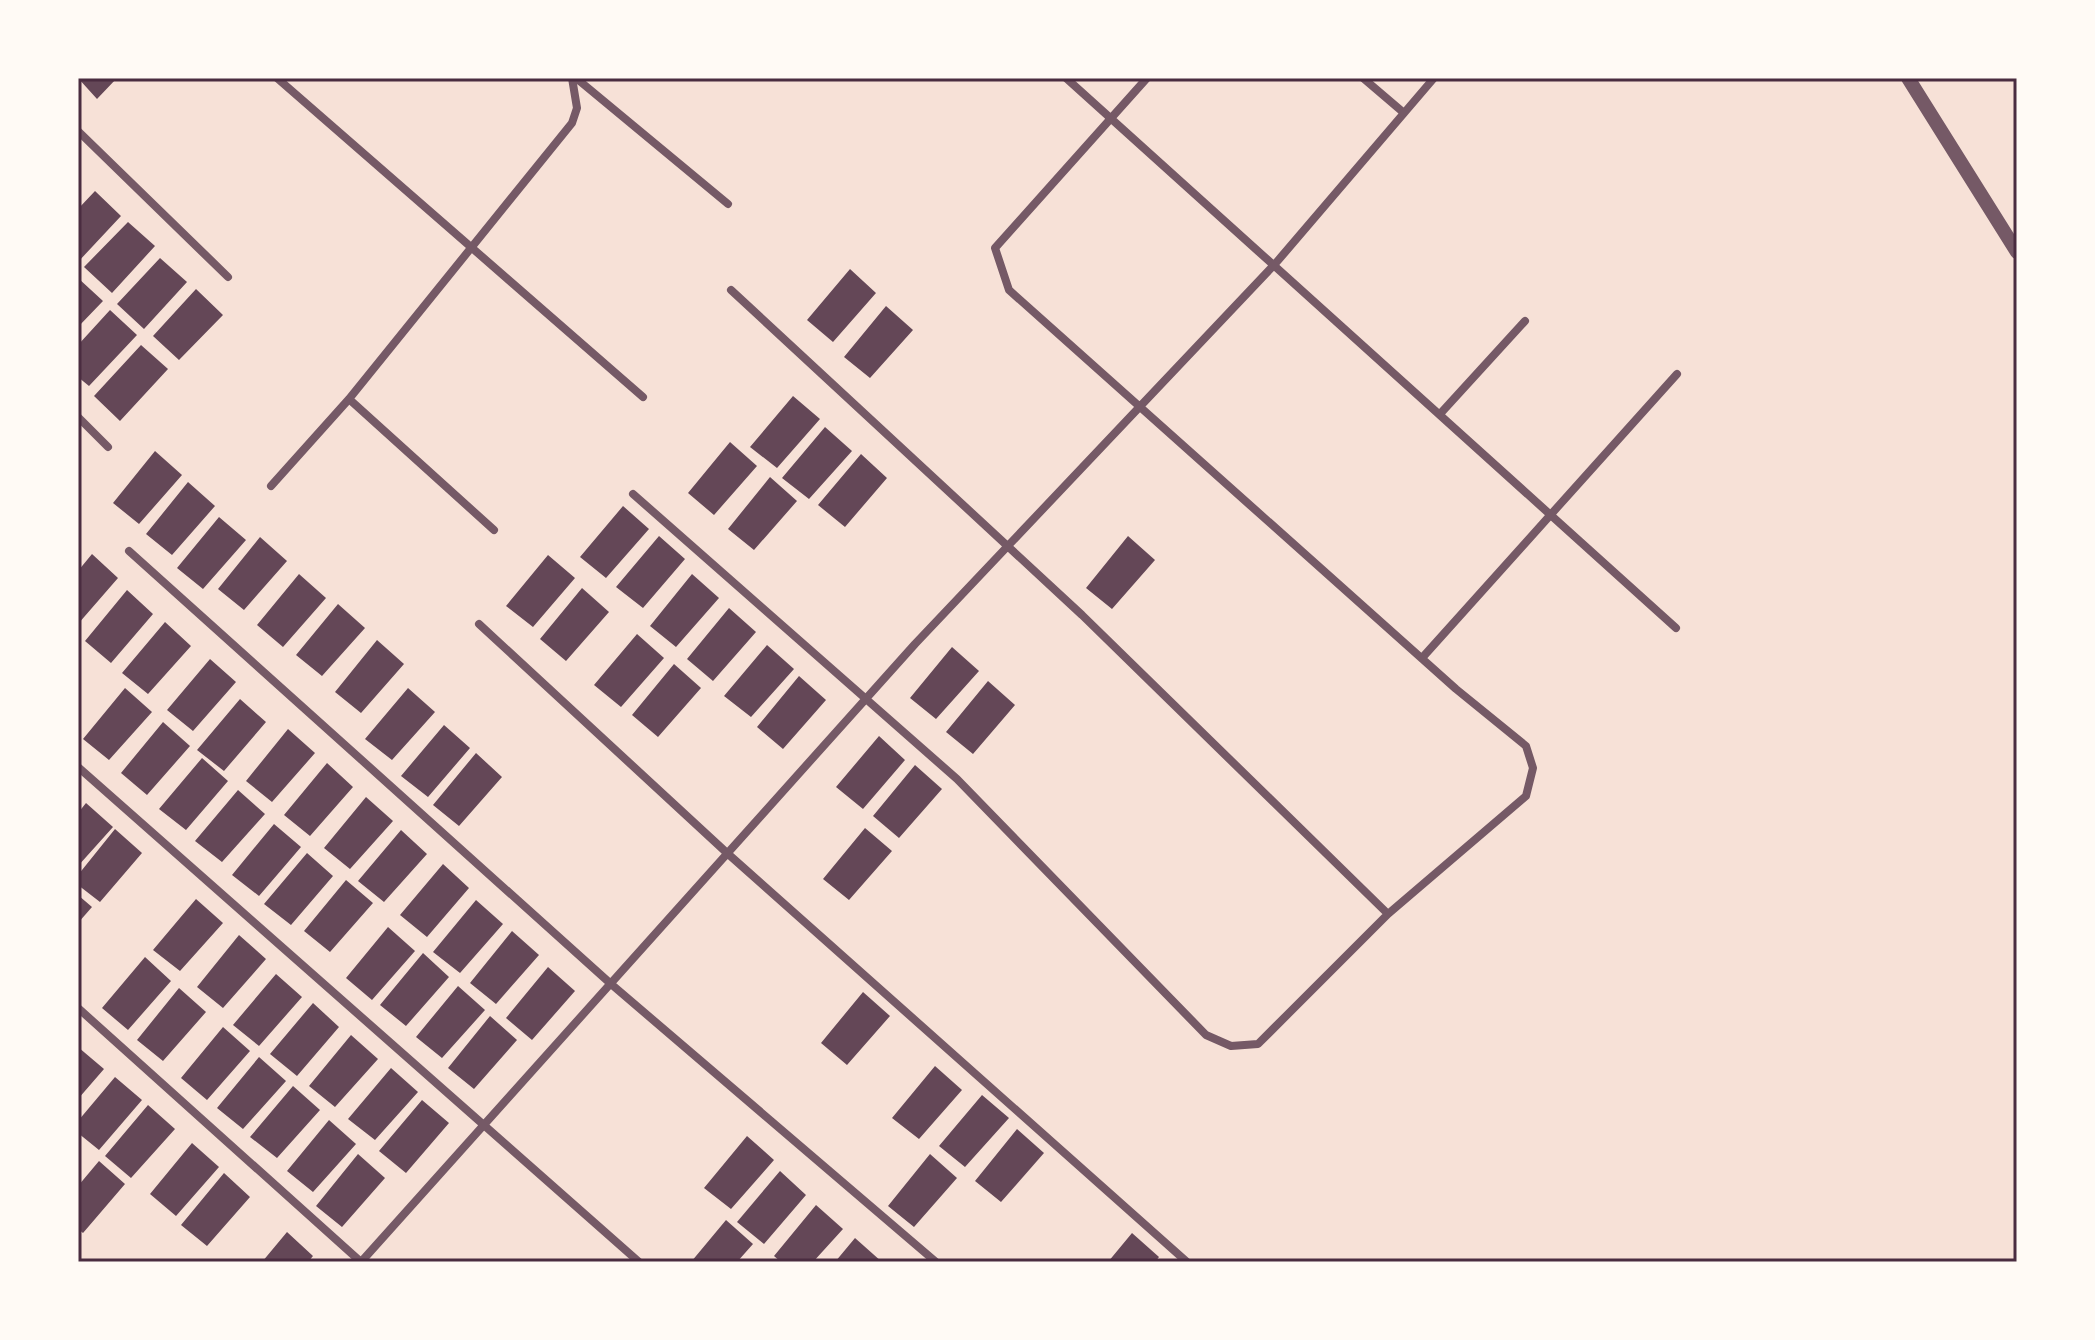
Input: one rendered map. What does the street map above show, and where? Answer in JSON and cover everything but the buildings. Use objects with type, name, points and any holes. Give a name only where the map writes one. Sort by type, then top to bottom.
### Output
[{"type":"street","points":[[277,78],[643,397]]},
{"type":"street","points":[[271,486],[349,399],[572,123],[577,108],[574,78]]},
{"type":"street","points":[[574,78],[728,204]]},
{"type":"street","points":[[1066,78],[1676,628]]},
{"type":"street","points":[[633,494],[868,696],[957,779],[1206,1035],[1231,1046],[1258,1044],[1388,914],[1526,796],[1533,768],[1526,746],[1422,658],[1009,290],[995,248],[1147,78]]},
{"type":"street","points":[[1363,78],[1404,113]]},
{"type":"street","points":[[78,1008],[361,1262],[868,696],[1275,264],[1434,78]]},
{"type":"street","points":[[1908,78],[2017,252]]},
{"type":"street","points":[[78,131],[228,277]]},
{"type":"street","points":[[731,290],[1082,615],[1388,914]]},
{"type":"street","points":[[1440,414],[1525,321]]},
{"type":"street","points":[[1422,658],[1677,374]]},
{"type":"street","points":[[349,399],[494,530]]},
{"type":"street","points":[[78,417],[108,447]]},
{"type":"street","points":[[129,551],[611,984],[936,1262]]},
{"type":"street","points":[[479,624],[727,853],[1187,1262]]},
{"type":"street","points":[[78,767],[639,1262]]}]
